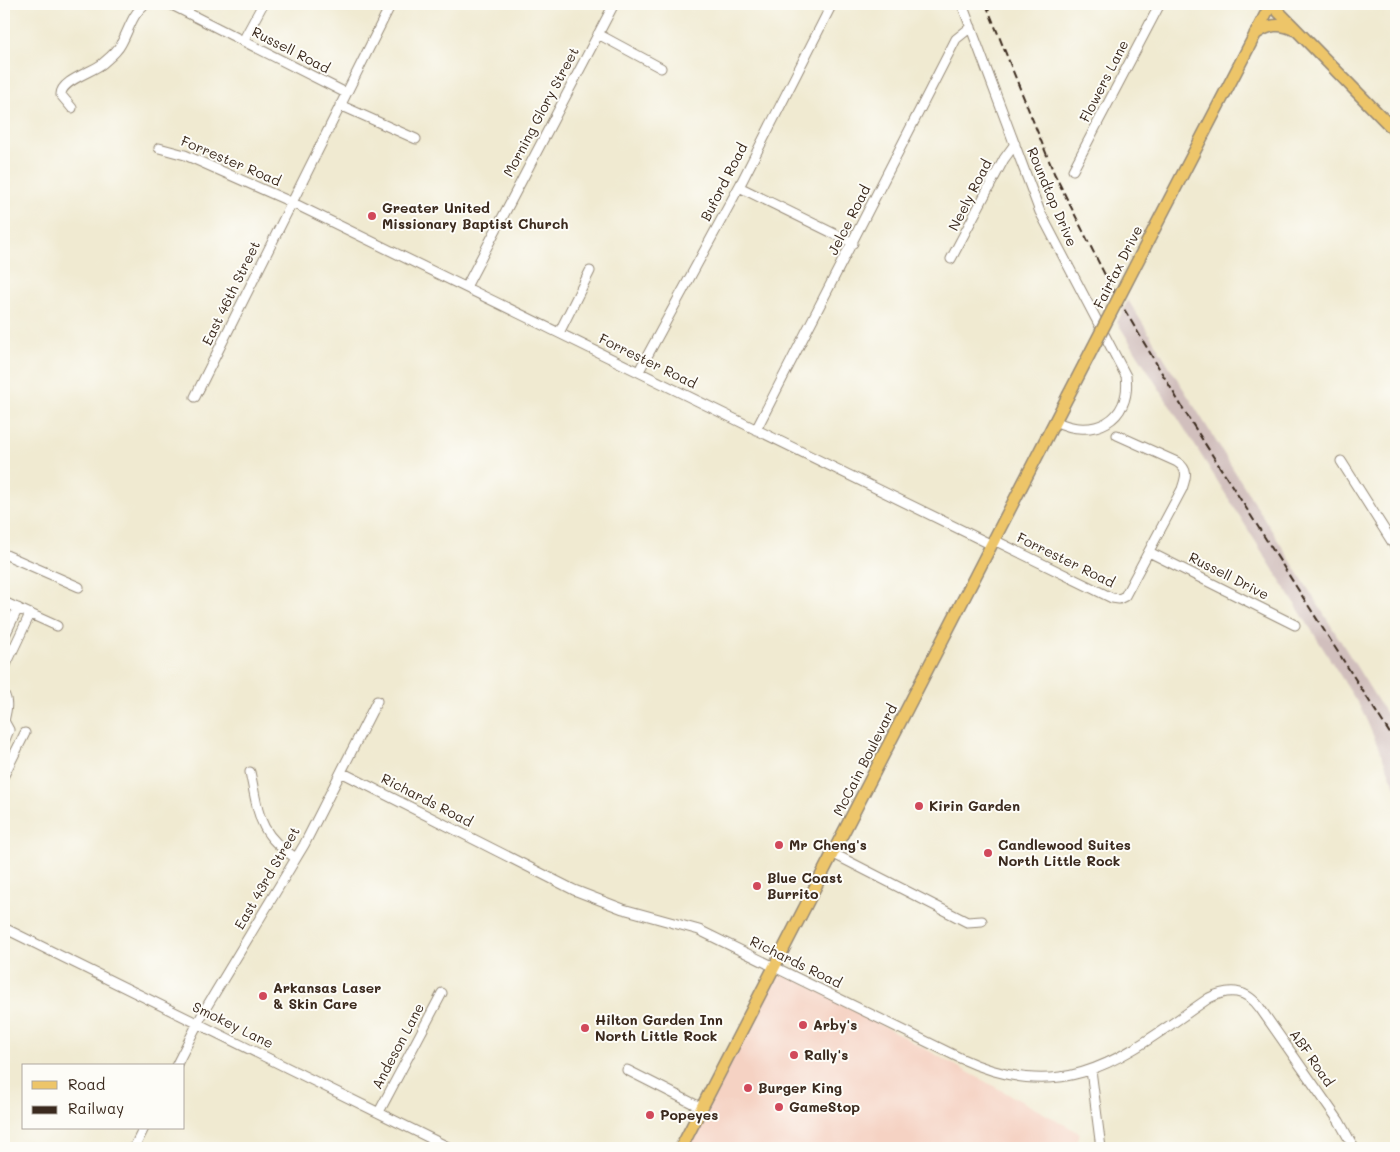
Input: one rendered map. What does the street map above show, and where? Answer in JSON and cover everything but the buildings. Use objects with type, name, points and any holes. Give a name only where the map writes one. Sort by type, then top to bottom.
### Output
[{"type":"main road","points":[[1271,4],[1394,124]]},
{"type":"main road","name":"Fairfax Drive","points":[[993,543],[1271,4]]},
{"type":"main road","points":[[1255,34],[1275,25],[1287,26],[1299,32]]},
{"type":"main road","name":"McCain Boulevard","points":[[681,1148],[993,543]]},
{"type":"street","points":[[72,108],[61,95],[62,89],[69,82],[89,73],[109,58],[122,43],[132,20],[145,4]]},
{"type":"street","name":"Russell Road","points":[[170,4],[346,93]]},
{"type":"street","points":[[243,41],[263,4]]},
{"type":"street","points":[[391,4],[340,105],[416,139]]},
{"type":"street","name":"Morning Glory Street","points":[[466,287],[614,4]]},
{"type":"street","name":"Buford Road","points":[[639,371],[739,187],[832,4]]},
{"type":"street","name":"Roundtop Drive","points":[[962,4],[1044,220],[1126,376],[1125,400],[1118,413],[1108,422],[1096,428],[1080,430],[1070,428],[1055,421]]},
{"type":"street","name":"Flowers Lane","points":[[1073,170],[1160,4]]},
{"type":"street","name":"Jelce Road","points":[[756,430],[956,39],[971,27]]},
{"type":"street","points":[[598,34],[661,68]]},
{"type":"street","name":"Forrester Road","points":[[291,202],[340,105]]},
{"type":"street","name":"Neely Road","points":[[951,259],[1004,158],[1015,144]]},
{"type":"street","name":"Forrester Road","points":[[159,148],[185,155],[291,202],[756,430],[1112,598],[1119,599],[1125,596],[1150,552]]},
{"type":"street","points":[[739,187],[853,242]]},
{"type":"street","name":"East 46th Street","points":[[195,396],[291,202]]},
{"type":"street","points":[[559,333],[590,271]]},
{"type":"street","points":[[1117,435],[1177,462],[1184,468],[1186,474],[1182,488],[1150,552]]},
{"type":"street","points":[[1341,461],[1396,548]]},
{"type":"street","name":"Russell Drive","points":[[1150,552],[1295,625]]},
{"type":"street","points":[[4,554],[80,587]]},
{"type":"street","points":[[4,602],[57,626]]},
{"type":"street","points":[[4,637],[18,608]]},
{"type":"street","points":[[4,669],[30,614]]},
{"type":"street","points":[[4,694],[7,699],[4,721],[8,727],[6,739],[21,741],[4,775]]},
{"type":"street","name":"East 43rd Street","points":[[177,1064],[198,1023],[296,858],[377,701]]},
{"type":"street","points":[[250,772],[259,816],[268,835],[278,846],[296,858]]},
{"type":"street","name":"Richards Road","points":[[341,772],[597,900],[699,930],[960,1058],[995,1072],[1044,1078],[1091,1070],[1128,1053],[1209,998],[1223,992],[1238,991]]},
{"type":"street","points":[[834,854],[967,922],[982,921]]},
{"type":"street","name":"Smokey Lane","points":[[4,928],[450,1148]]},
{"type":"street","name":"ABF Road","points":[[1238,991],[1248,995],[1260,1008],[1339,1121],[1354,1148]]},
{"type":"street","name":"Andeson Lane","points":[[379,1112],[442,993]]},
{"type":"street","points":[[628,1070],[702,1108]]},
{"type":"street","points":[[1091,1070],[1101,1148]]},
{"type":"street","points":[[134,1148],[143,1130]]},
{"type":"shaded area","points":[[1128,300],[1396,730],[1396,788],[1362,710],[1117,322]]},
{"type":"shaded area","points":[[775,967],[1080,1133],[1073,1148],[681,1148]]},
{"type":"railway","points":[[986,4],[1054,173],[1111,287],[1188,417],[1396,743]]},
{"type":"place","name":"Greater United Missionary Baptist Church","points":[[372,216]]},
{"type":"place","name":"Kirin Garden","points":[[919,806]]},
{"type":"place","name":"Mr Cheng's","points":[[779,845]]},
{"type":"place","name":"Candlewood Suites North Little Rock","points":[[988,853]]},
{"type":"place","name":"Blue Coast Burrito","points":[[757,886]]},
{"type":"place","name":"Arkansas Laser & Skin Care","points":[[263,996]]},
{"type":"place","name":"Arby's","points":[[803,1025]]},
{"type":"place","name":"Hilton Garden Inn North Little Rock","points":[[585,1028]]},
{"type":"place","name":"Rally's","points":[[794,1055]]},
{"type":"place","name":"Burger King","points":[[748,1088]]},
{"type":"place","name":"GameStop","points":[[779,1107]]},
{"type":"place","name":"Popeyes","points":[[650,1115]]}]
